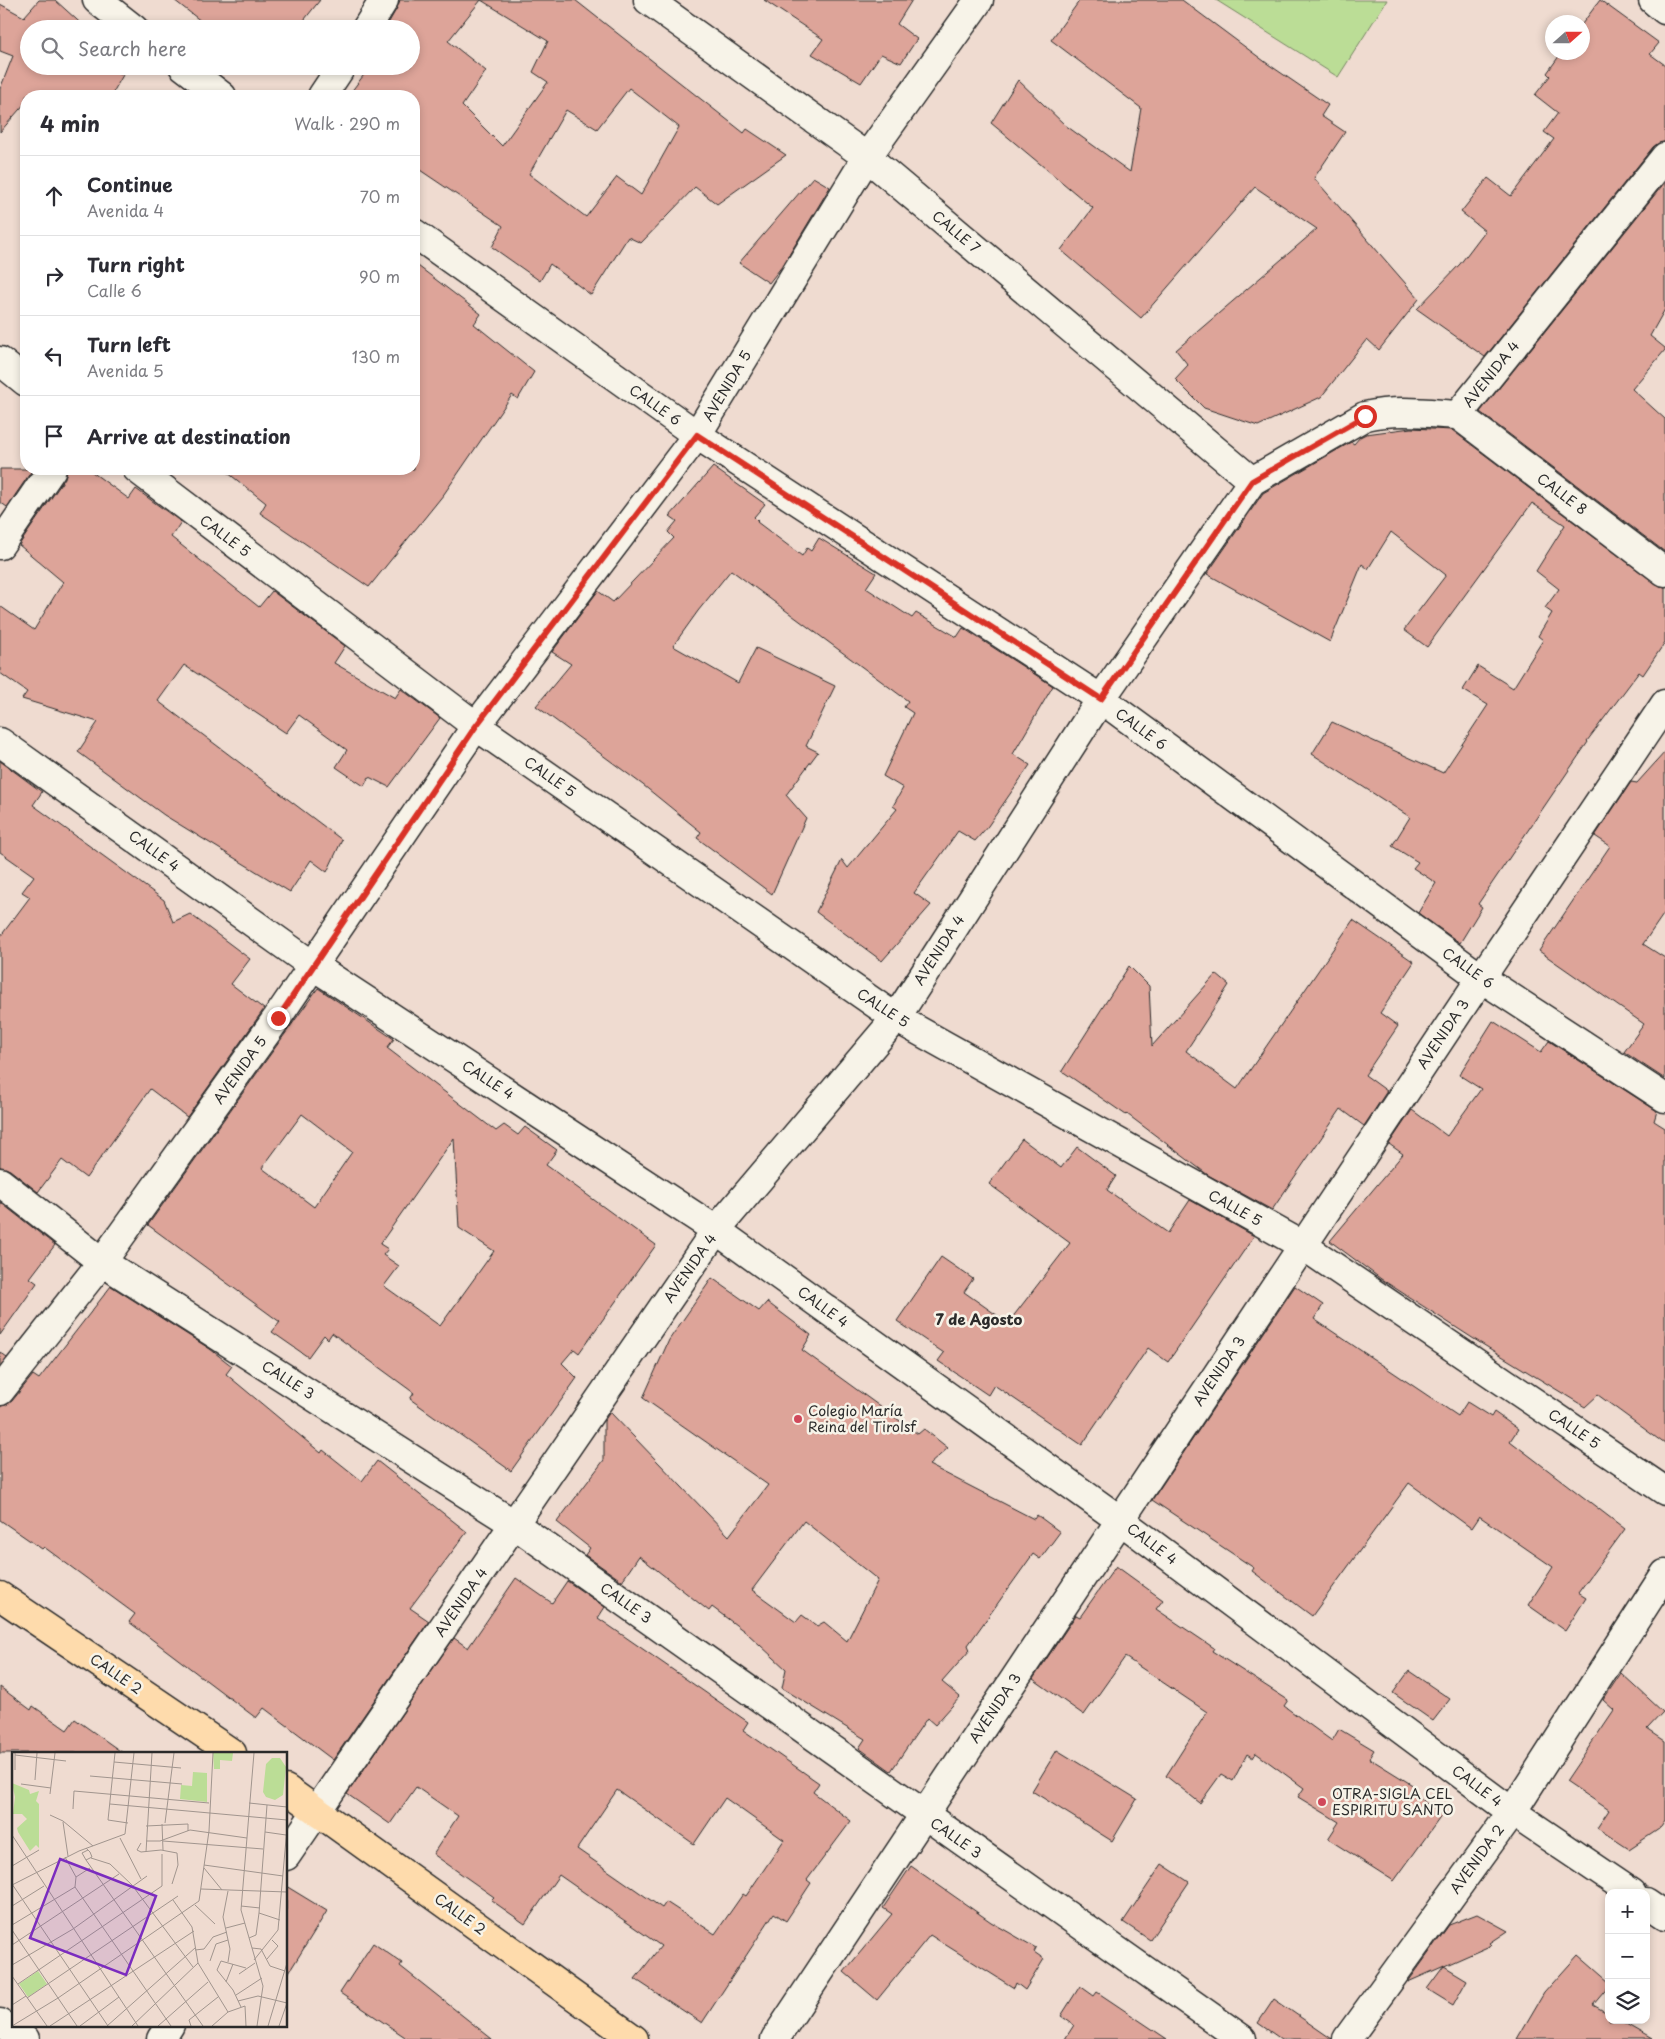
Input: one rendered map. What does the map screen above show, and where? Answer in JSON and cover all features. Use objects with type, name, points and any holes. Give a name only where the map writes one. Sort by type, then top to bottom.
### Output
[{"type":"main road","name":"CALLE 2","points":[[0,1596],[231,1752]]},
{"type":"main road","name":"CALLE 2","points":[[288,1790],[318,1810],[634,2039]]},
{"type":"street","points":[[372,20],[384,0]]},
{"type":"street","name":"CALLE 7","points":[[648,0],[867,157],[1252,481]]},
{"type":"street","name":"AVENIDA 5","points":[[0,1391],[102,1262],[278,1018],[312,965],[476,726],[697,435],[867,157],[979,0]]},
{"type":"street","points":[[1653,0],[1665,10]]},
{"type":"street","points":[[102,2],[123,20]]},
{"type":"street","points":[[195,75],[214,90]]},
{"type":"street","points":[[326,90],[336,75]]},
{"type":"street","name":"AVENIDA 4","points":[[288,1853],[716,1230],[896,1018],[1101,699],[1252,481],[1365,416],[1383,412],[1403,411],[1458,415],[1665,157]]},
{"type":"street","name":"CALLE 6","points":[[420,237],[697,435],[1101,699],[1481,978],[1665,1098]]},
{"type":"street","points":[[0,361],[20,377]]},
{"type":"street","name":"CALLE 8","points":[[1458,415],[1665,572]]},
{"type":"street","points":[[0,545],[48,475]]},
{"type":"street","name":"CALLE 5","points":[[145,475],[476,726],[896,1018],[1302,1245],[1665,1491]]},
{"type":"street","name":"AVENIDA 3","points":[[775,2039],[1302,1245],[1665,704]]},
{"type":"street","name":"CALLE 4","points":[[0,742],[312,965],[716,1230],[1120,1520],[1512,1812],[1626,1889]]},
{"type":"street","name":"CALLE 3","points":[[0,1182],[102,1262],[514,1524],[1242,2039]]},
{"type":"street","name":"AVENIDA 2","points":[[1347,2039],[1512,1812],[1665,1574]]},
{"type":"street","points":[[1650,1905],[1665,1915]]},
{"type":"street","points":[[0,2023],[25,2039]]},
{"type":"street","points":[[160,2039],[169,2026]]},
{"type":"green space","points":[[1216,0],[1387,0],[1338,77]]},
{"type":"building","points":[[39,0],[55,0],[77,20],[20,20],[20,75],[123,75],[114,90],[20,90],[20,109],[0,132],[0,89],[13,56],[0,51],[0,4],[24,17]]},
{"type":"building","points":[[174,0],[320,0],[304,20],[200,20]]},
{"type":"building","points":[[400,0],[481,0],[575,0],[744,133],[747,129],[786,155],[717,204],[695,187],[641,243],[628,237],[591,295],[550,264],[540,281],[492,247],[503,226],[420,170],[420,90],[352,90],[364,75],[420,75],[420,20],[390,20]],"holes":[[[481,0],[548,41],[533,72],[548,82],[502,146],[462,106],[486,71],[448,41]],[[629,88],[679,127],[641,195],[617,177],[586,217],[529,174],[566,110],[597,129]]]},
{"type":"building","points":[[764,0],[912,0],[897,24],[917,39],[901,63],[881,54],[861,83],[812,54],[823,39]]},
{"type":"building","points":[[1080,0],[1182,0],[1268,64],[1328,105],[1321,116],[1345,132],[1314,178],[1419,299],[1379,350],[1367,339],[1321,397],[1258,426],[1204,408],[1175,379],[1188,365],[1176,350],[1317,229],[1255,187],[1141,318],[1061,250],[1093,208],[991,123],[1018,80],[1065,125],[1130,172],[1141,108],[1051,40]]},
{"type":"building","points":[[1600,0],[1659,43],[1650,54],[1665,65],[1665,142],[1653,147],[1485,357],[1417,309],[1460,264],[1485,231],[1461,212],[1488,178],[1511,196],[1554,139],[1544,132],[1558,113],[1535,95],[1550,76],[1547,73],[1556,60],[1590,60],[1589,15]]},
{"type":"building","points":[[813,177],[830,187],[783,265],[769,283],[739,263]]},
{"type":"building","points":[[1665,182],[1665,309],[1650,336],[1665,350],[1632,389],[1665,419],[1665,552],[1480,412]]},
{"type":"building","points":[[420,268],[481,314],[474,324],[534,372],[518,399],[512,395],[444,494],[369,587],[260,513],[266,503],[231,475],[420,475]]},
{"type":"building","points":[[1411,428],[1452,430],[1656,584],[1665,587],[1665,642],[1643,675],[1639,672],[1587,741],[1478,904],[1482,907],[1460,943],[1418,913],[1436,883],[1413,868],[1418,862],[1392,846],[1410,817],[1312,754],[1332,722],[1443,773],[1488,705],[1463,690],[1478,666],[1513,688],[1543,640],[1538,636],[1552,613],[1545,608],[1559,589],[1536,571],[1565,525],[1532,503],[1427,647],[1404,630],[1446,575],[1391,532],[1368,569],[1362,564],[1330,642],[1207,574],[1263,493],[1351,442],[1354,444],[1360,437],[1366,434]]},
{"type":"building","points":[[713,467],[765,504],[754,517],[757,522],[802,556],[807,548],[811,551],[819,538],[876,573],[866,588],[912,618],[916,613],[957,637],[963,628],[1053,686],[1013,754],[1030,765],[988,826],[975,841],[958,831],[914,893],[931,905],[882,961],[816,912],[842,860],[848,868],[897,809],[893,806],[903,788],[883,776],[913,713],[904,707],[908,701],[731,570],[673,646],[738,683],[756,648],[835,686],[806,746],[818,752],[786,795],[806,818],[772,894],[697,838],[701,832],[643,785],[536,706],[571,664],[552,652],[598,591],[613,602],[674,538],[668,532],[677,521],[670,516]]},
{"type":"building","points":[[0,469],[20,469],[20,475],[29,475],[7,507],[0,502]]},
{"type":"building","points":[[66,475],[96,475],[129,499],[136,489],[181,522],[171,537],[259,607],[272,591],[345,646],[334,663],[395,698],[401,689],[440,718],[389,787],[369,777],[364,786],[336,767],[347,750],[299,715],[286,733],[184,665],[158,701],[342,840],[327,872],[311,860],[290,892],[164,815],[78,752],[98,722],[22,699],[27,692],[0,673],[0,606],[34,630],[63,582],[19,545]]},
{"type":"building","points":[[1665,752],[1665,912],[1643,944],[1665,958],[1665,1079],[1624,1052],[1644,1024],[1539,951],[1610,846],[1595,836],[1631,782],[1637,783]]},
{"type":"building","points":[[0,761],[42,792],[33,805],[164,900],[173,922],[190,914],[250,959],[231,984],[264,1009],[187,1117],[150,1089],[86,1178],[62,1160],[38,1192],[10,1170],[0,1167],[0,937],[30,897],[22,892],[34,876],[0,852]]},
{"type":"building","points":[[1353,920],[1414,962],[1380,1013],[1398,1026],[1365,1075],[1387,1091],[1364,1126],[1341,1109],[1272,1210],[1208,1175],[1127,1114],[1062,1071],[1129,966],[1149,986],[1152,1046],[1216,974],[1229,985],[1186,1051],[1237,1089]]},
{"type":"building","points":[[318,988],[394,1039],[387,1048],[496,1131],[504,1125],[518,1135],[525,1127],[557,1150],[546,1165],[656,1245],[579,1353],[574,1349],[562,1363],[577,1378],[511,1471],[410,1399],[414,1393],[332,1333],[328,1339],[324,1335],[308,1357],[272,1332],[280,1322],[148,1225]],"holes":[[[302,1114],[352,1152],[314,1207],[262,1168]],[[454,1138],[459,1228],[494,1251],[440,1326],[384,1286],[399,1266],[383,1255],[388,1249],[380,1244]]]},
{"type":"building","points":[[1493,1021],[1541,1052],[1549,1041],[1657,1111],[1654,1121],[1665,1128],[1665,1444],[1598,1395],[1585,1407],[1381,1279],[1330,1241],[1403,1154],[1389,1144],[1412,1110],[1447,1136],[1481,1089],[1459,1075]]},
{"type":"building","points":[[1022,1139],[1061,1168],[1077,1147],[1116,1176],[1107,1190],[1168,1233],[1190,1200],[1254,1236],[1168,1362],[1148,1348],[1082,1445],[994,1385],[988,1395],[938,1361],[944,1353],[897,1321],[941,1257],[973,1279],[964,1292],[1008,1323],[1070,1243],[989,1184]]},
{"type":"building","points":[[0,1202],[55,1245],[30,1278],[37,1283],[0,1335]]},
{"type":"building","points":[[712,1278],[759,1311],[767,1302],[811,1335],[802,1350],[918,1434],[924,1429],[948,1448],[929,1465],[1034,1519],[1037,1515],[1060,1532],[1040,1559],[1033,1554],[968,1645],[970,1650],[942,1682],[960,1697],[935,1725],[927,1718],[891,1771],[859,1748],[865,1739],[782,1688],[786,1669],[748,1634],[712,1607],[709,1611],[639,1556],[622,1581],[585,1555],[590,1548],[557,1522],[604,1460],[604,1421],[610,1412],[729,1536],[768,1485],[643,1398],[669,1340]],"holes":[[[804,1521],[878,1580],[847,1641],[824,1622],[817,1626],[802,1615],[796,1622],[752,1590]]]},
{"type":"building","points":[[111,1286],[210,1349],[232,1366],[226,1374],[321,1453],[323,1450],[362,1481],[377,1461],[467,1532],[410,1608],[429,1621],[333,1760],[264,1708],[256,1718],[129,1622],[135,1614],[44,1547],[42,1549],[0,1520],[0,1406],[12,1401],[33,1375],[39,1379]]},
{"type":"building","points":[[1295,1286],[1323,1305],[1314,1319],[1458,1416],[1467,1402],[1491,1417],[1494,1412],[1518,1429],[1510,1441],[1625,1529],[1578,1593],[1586,1598],[1565,1631],[1528,1605],[1553,1567],[1479,1516],[1471,1528],[1409,1483],[1312,1616],[1252,1571],[1254,1568],[1152,1500]]},
{"type":"building","points":[[0,1352],[7,1357],[0,1366]]},
{"type":"building","points":[[1116,1566],[1163,1600],[1156,1609],[1214,1648],[1212,1651],[1288,1700],[1284,1706],[1332,1741],[1339,1729],[1374,1750],[1369,1758],[1414,1786],[1411,1792],[1442,1815],[1394,1881],[1328,1839],[1339,1822],[1298,1797],[1304,1788],[1256,1753],[1253,1758],[1247,1754],[1233,1781],[1221,1774],[1200,1803],[1166,1776],[1207,1712],[1125,1657],[1084,1715],[1033,1679],[1076,1615],[1080,1617]]},
{"type":"building","points":[[516,1578],[552,1603],[567,1581],[605,1607],[598,1618],[748,1722],[743,1730],[819,1783],[813,1792],[851,1821],[807,1880],[811,1883],[786,1921],[774,1913],[702,2023],[635,1979],[661,1946],[559,1875],[525,1924],[491,1900],[494,1897],[433,1854],[458,1816],[416,1787],[390,1824],[347,1794],[454,1638],[468,1648]],"holes":[[[617,1790],[694,1844],[725,1798],[784,1840],[746,1896],[743,1894],[715,1934],[666,1902],[662,1908],[577,1849]]]},
{"type":"building","points":[[1409,1671],[1450,1699],[1433,1721],[1393,1693]]},
{"type":"building","points":[[1621,1673],[1663,1712],[1647,1729],[1665,1741],[1665,1820],[1659,1829],[1629,1849],[1597,1828],[1609,1810],[1566,1781],[1614,1710],[1603,1700]]},
{"type":"building","points":[[0,1687],[31,1710],[33,1706],[67,1730],[75,1719],[122,1752],[12,1752],[0,1753]]},
{"type":"building","points":[[1057,1750],[1137,1799],[1112,1841],[1032,1791]]},
{"type":"building","points":[[1162,1864],[1189,1882],[1150,1940],[1123,1922]]},
{"type":"building","points":[[911,1866],[991,1922],[1036,1948],[1034,1952],[1044,1959],[1025,1990],[1016,1983],[1014,1988],[930,1935],[877,2000],[844,1972],[892,1914],[883,1908]]},
{"type":"building","points":[[288,1887],[327,1911],[288,1974]]},
{"type":"building","points":[[1477,1914],[1508,1931],[1490,1943],[1492,1945],[1408,1982],[1449,1925]]},
{"type":"building","points":[[373,1943],[402,1963],[400,1966],[492,2039],[408,2039],[340,1993]]},
{"type":"building","points":[[1578,1955],[1605,1979],[1605,1991],[1593,2005],[1605,2012],[1605,2024],[1627,2024],[1653,2039],[1517,2039],[1544,1993]]},
{"type":"building","points":[[1444,1966],[1467,1980],[1453,2005],[1427,1989]]},
{"type":"building","points":[[1080,1986],[1094,1996],[1097,1992],[1167,2039],[1065,2039],[1074,2025],[1061,2016]]},
{"type":"building","points":[[1274,1999],[1332,2039],[1281,2039],[1258,2023]]},
{"type":"place","name":"Colegio María Reina del Tirolsf","points":[[798,1419]]},
{"type":"place","name":"OTRA-SIGLA CEL ESPIRITU SANTO","points":[[1322,1802]]},
{"type":"district","name":"7 de Agosto","points":[[979,1320]]},
{"type":"route","points":[[278,1018],[312,965],[476,726],[697,435],[1101,699],[1252,481],[1365,416]]}]
